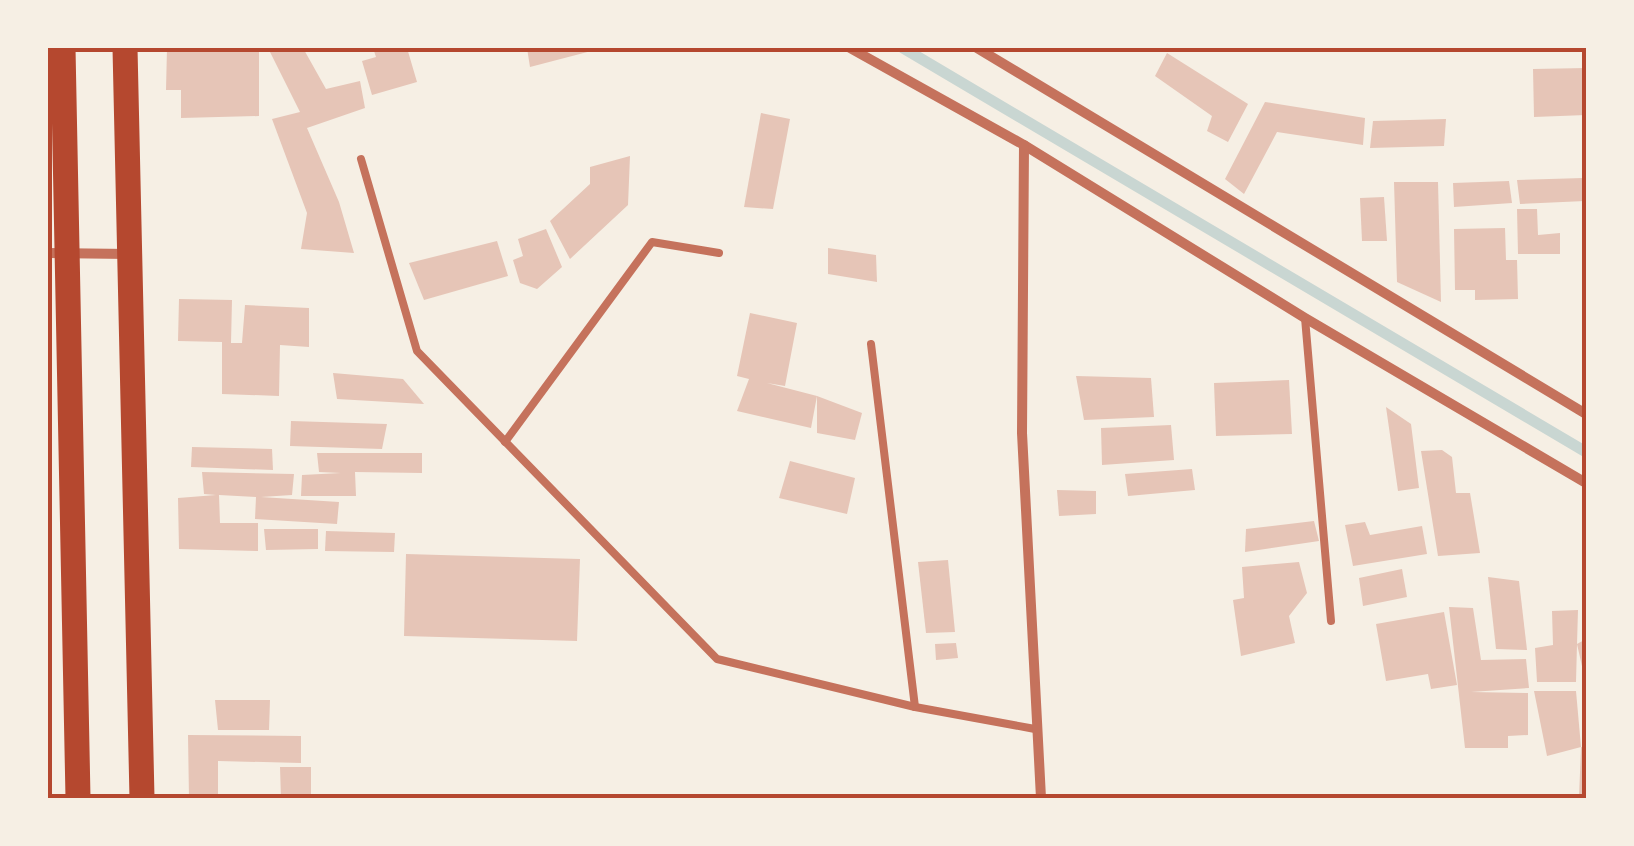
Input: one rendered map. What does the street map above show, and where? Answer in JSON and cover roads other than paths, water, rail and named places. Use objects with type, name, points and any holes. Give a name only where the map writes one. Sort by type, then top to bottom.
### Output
[{"type":"main road","points":[[63,48],[59,253],[78,798]]},
{"type":"main road","points":[[125,48],[142,798]]},
{"type":"street","points":[[850,48],[1024,146],[1304,318],[1586,483]]},
{"type":"street","points":[[983,49],[1586,414]]},
{"type":"street","points":[[1024,146],[1022,433],[1040,798]]},
{"type":"street","points":[[59,253],[130,254]]},
{"type":"lane","points":[[361,159],[417,351],[717,659],[915,707],[1035,729]]},
{"type":"lane","points":[[506,442],[652,242],[719,253]]},
{"type":"lane","points":[[1304,318],[1331,620]]},
{"type":"lane","points":[[870,344],[915,707]]},
{"type":"waterway","points":[[903,48],[1586,452]]}]
